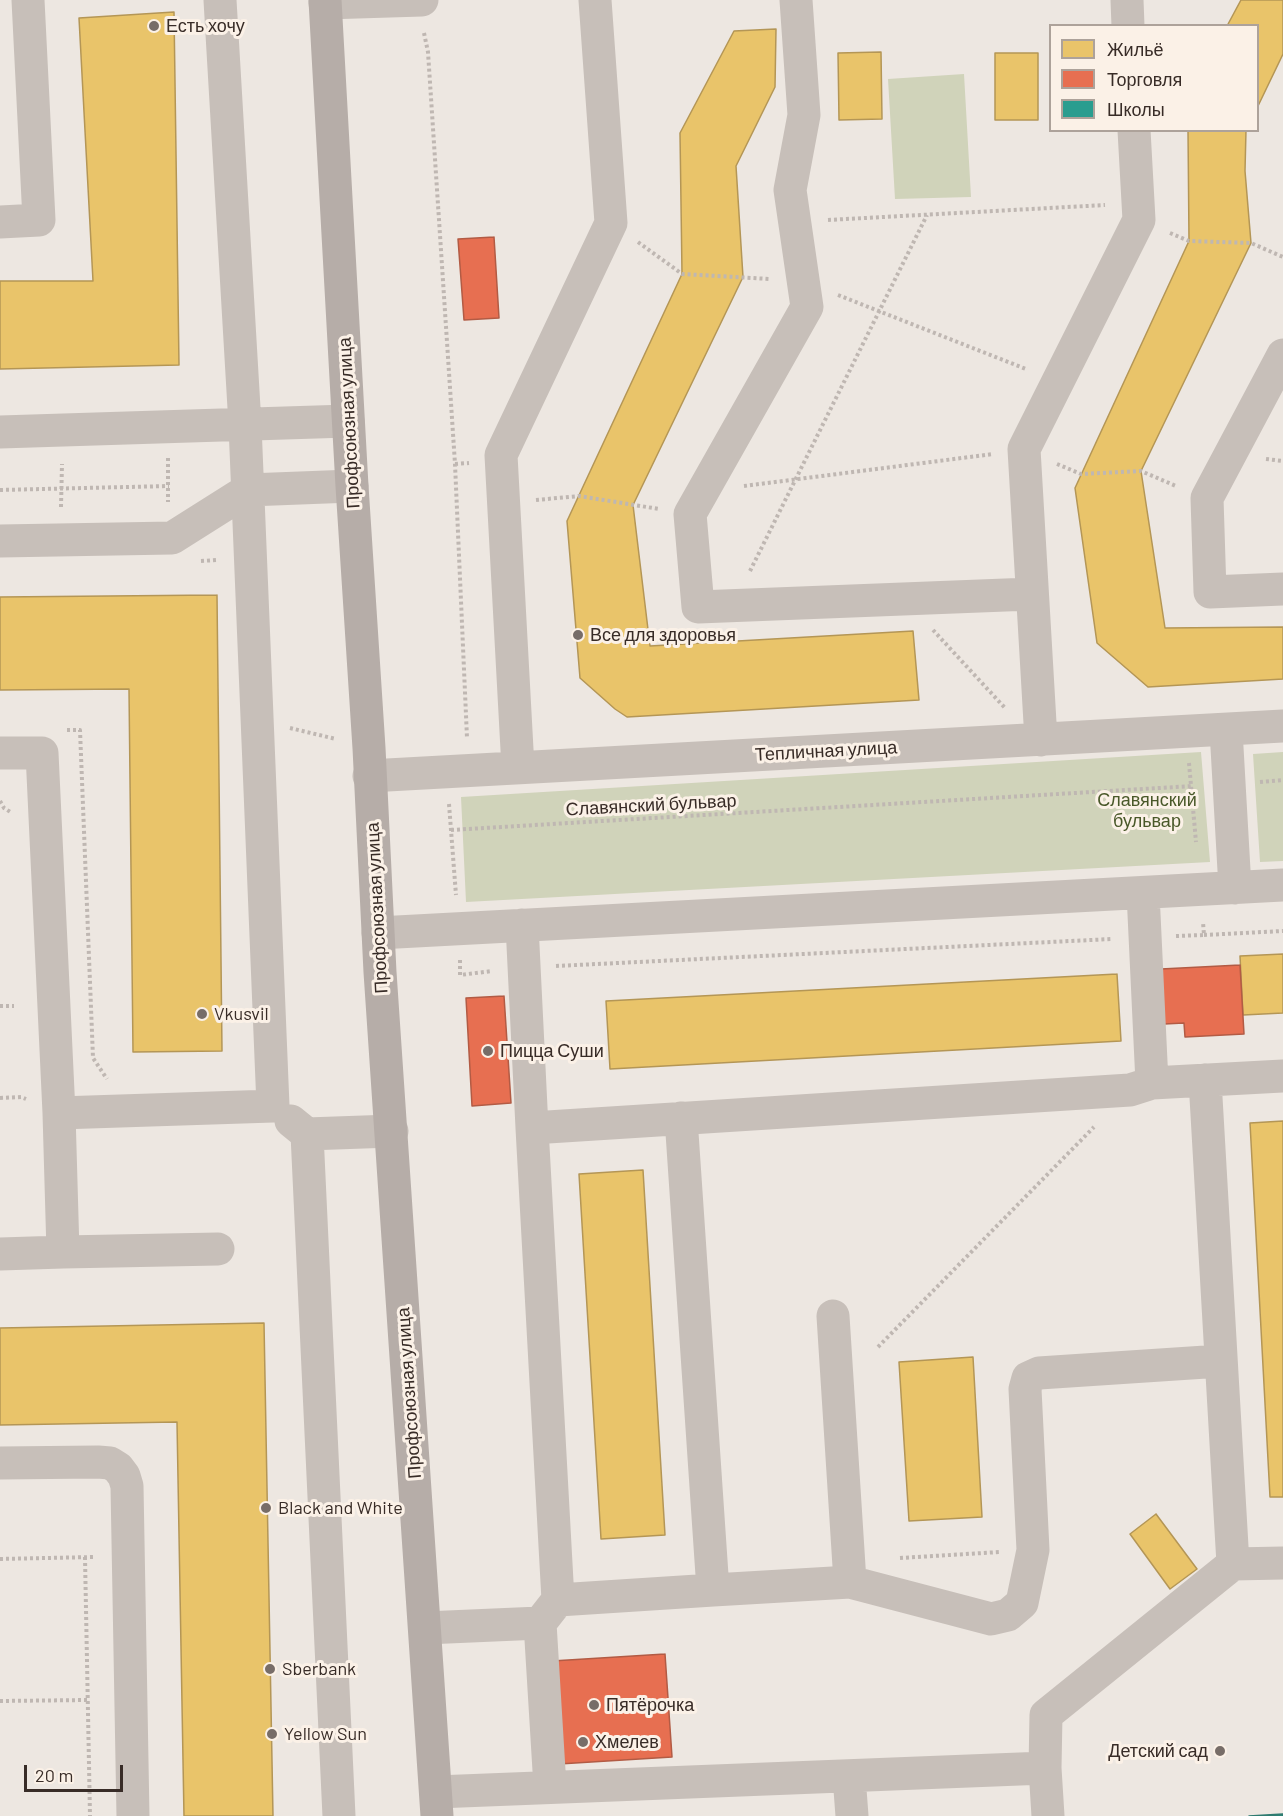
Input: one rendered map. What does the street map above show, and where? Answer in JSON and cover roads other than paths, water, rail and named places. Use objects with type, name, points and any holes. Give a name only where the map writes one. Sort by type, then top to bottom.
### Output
[{"type":"main road","name":"Профсоюзная улица","points":[[325,2],[378,933],[436,1804]]},
{"type":"street","points":[[0,222],[39,220],[28,0]]},
{"type":"street","points":[[220,0],[245,425],[273,1106]]},
{"type":"street","points":[[325,2],[421,0]]},
{"type":"street","points":[[518,768],[501,455],[611,222],[595,0]]},
{"type":"street","points":[[796,0],[804,115],[790,190],[807,307],[696,503],[698,607],[1031,594]]},
{"type":"street","points":[[1127,0],[1128,24]]},
{"type":"street","points":[[1041,740],[1024,449],[1138,212],[1134,132]]},
{"type":"street","points":[[1283,355],[1207,498],[1210,592],[1283,589]]},
{"type":"street","points":[[0,432],[348,421]]},
{"type":"street","points":[[0,541],[172,538],[248,490],[352,486]]},
{"type":"street","name":"Тепличная улица","points":[[369,762],[446,771],[1283,726]]},
{"type":"street","points":[[1226,730],[1235,888]]},
{"type":"street","points":[[0,753],[42,753],[59,1113],[63,1252]]},
{"type":"street","points":[[378,933],[1283,885]]},
{"type":"street","points":[[1141,1086],[1143,893]]},
{"type":"street","points":[[522,925],[532,1128],[549,1611],[550,1787]]},
{"type":"street","points":[[532,1128],[1283,1076]]},
{"type":"street","points":[[1205,1080],[1233,1564]]},
{"type":"street","points":[[59,1113],[273,1106],[307,1134],[392,1131]]},
{"type":"street","points":[[681,1118],[713,1590]]},
{"type":"street","points":[[307,1134],[339,1816]]},
{"type":"street","points":[[0,1254],[218,1249]]},
{"type":"street","points":[[833,1316],[849,1572]]},
{"type":"street","points":[[425,1628],[849,1572],[991,1619],[1008,1615],[1022,1603],[1034,1550],[1025,1389],[1028,1378],[1039,1373],[1221,1360]]},
{"type":"street","points":[[0,1463],[110,1463],[124,1476],[127,1486],[134,1816]]},
{"type":"street","points":[[1048,1816],[1045,1768],[1046,1715],[1233,1564],[1283,1563]]},
{"type":"street","points":[[436,1804],[550,1787],[1045,1768]]},
{"type":"street","points":[[849,1776],[852,1816]]},
{"type":"place","name":"Есть хочу","points":[[154,26]]},
{"type":"place","name":"Все для здоровья","points":[[578,635]]},
{"type":"place","name":"Vkusvil","points":[[202,1014]]},
{"type":"place","name":"Пицца Суши","points":[[488,1051]]},
{"type":"place","name":"Black and White","points":[[266,1508]]},
{"type":"place","name":"Sberbank","points":[[270,1669]]},
{"type":"place","name":"Пятёрочка","points":[[594,1705]]},
{"type":"place","name":"Yellow Sun","points":[[272,1734]]},
{"type":"place","name":"Хмелев","points":[[583,1742]]},
{"type":"place","name":"Детский сад","points":[[1220,1751]]},
{"type":"park label","name":"Славянский бульвар","points":[[1147,810]]}]
